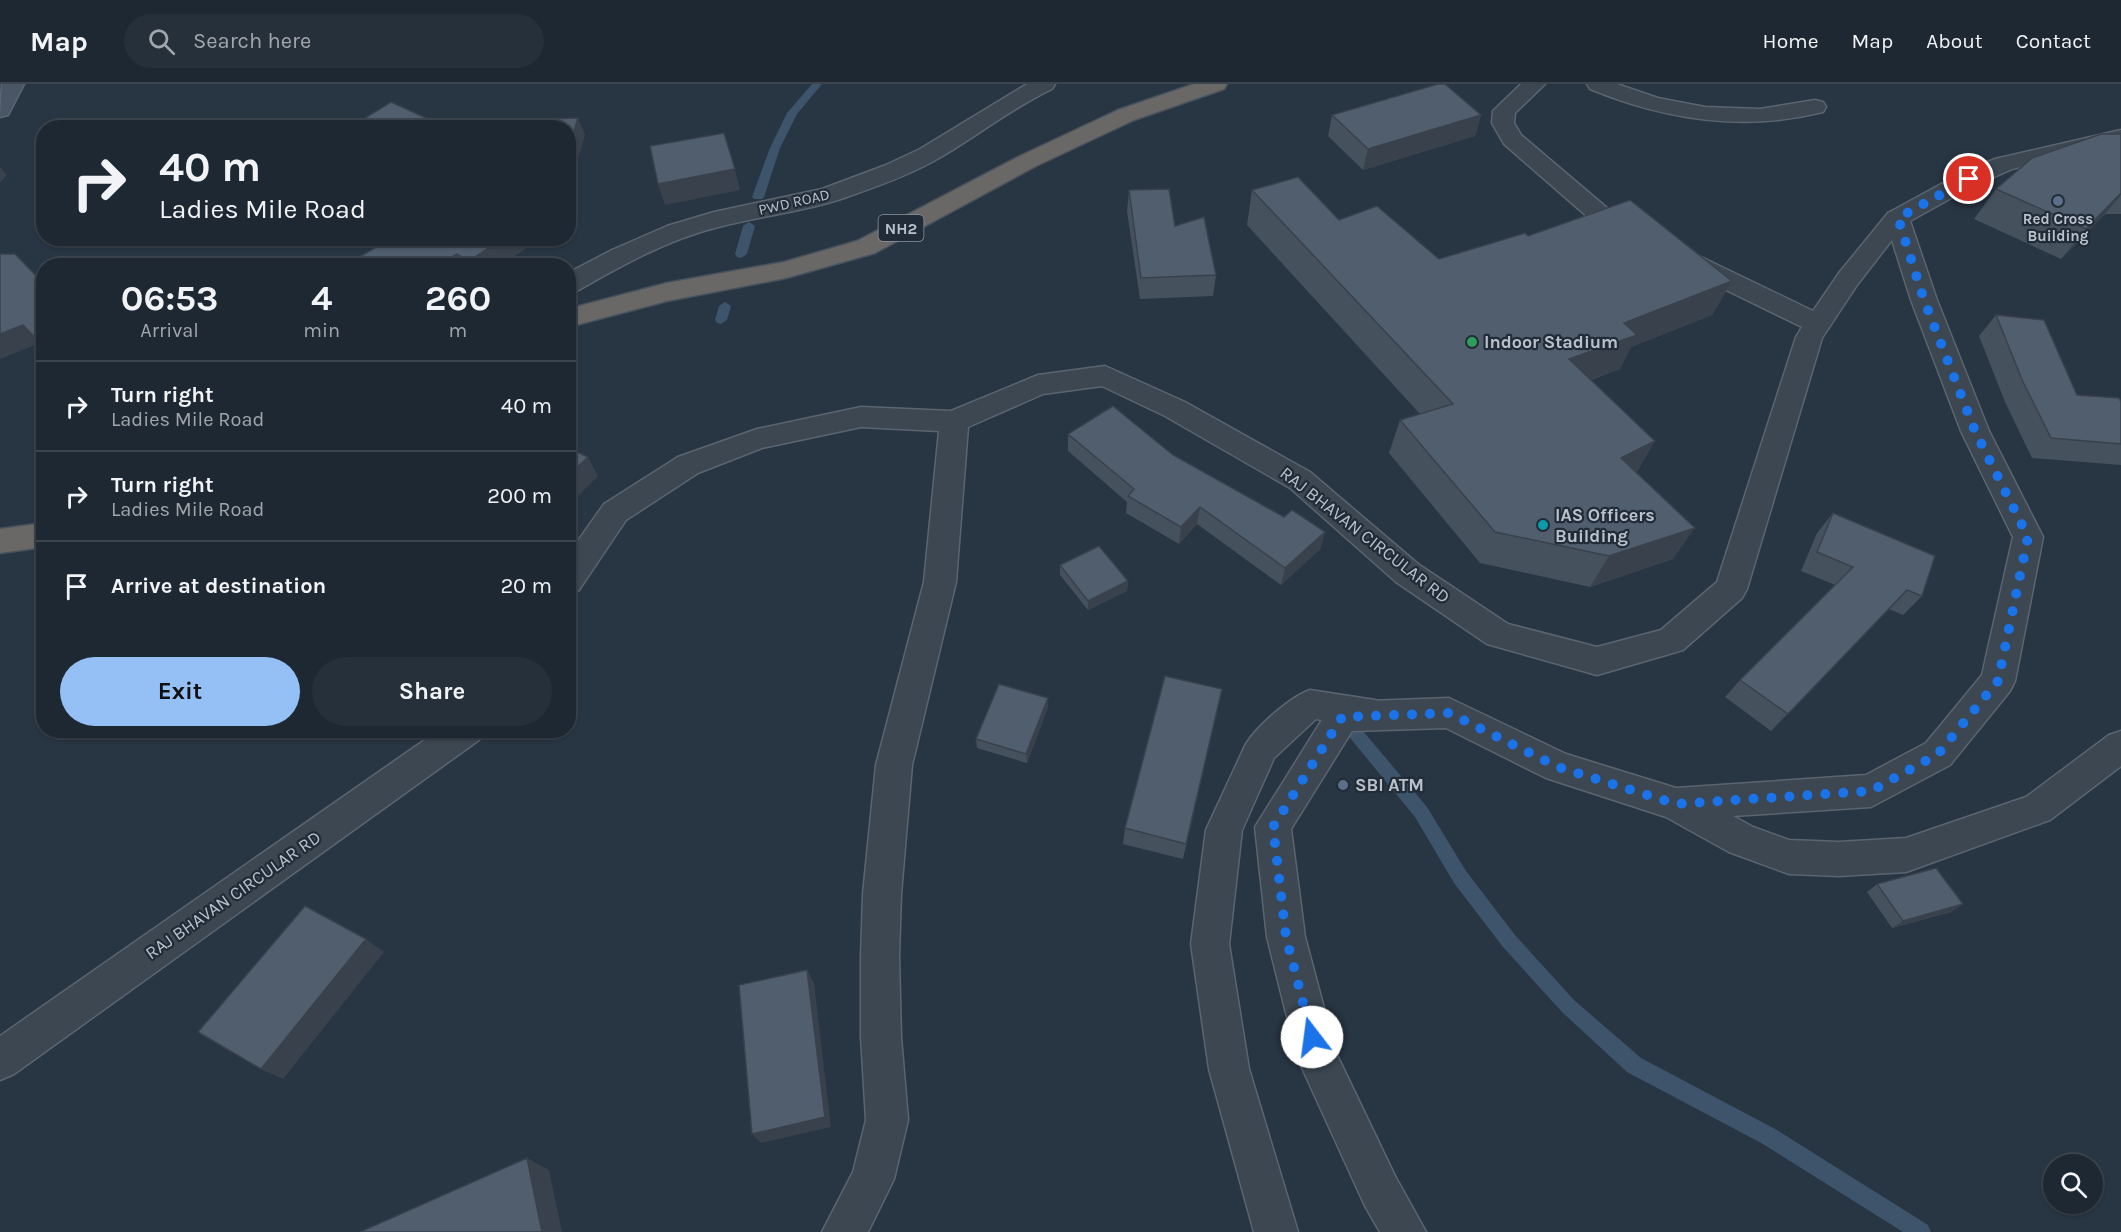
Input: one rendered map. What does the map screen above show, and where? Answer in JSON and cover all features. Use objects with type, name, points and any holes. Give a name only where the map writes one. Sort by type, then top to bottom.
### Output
[{"type":"highway","name":"NH2","points":[[576,316],[667,292],[786,270],[866,247],[1028,161],[1126,115],[1216,84]]},
{"type":"highway","points":[[0,541],[36,537]]},
{"type":"main road","points":[[0,110],[13,84]]},
{"type":"street","name":"PWD ROAD","points":[[576,280],[622,253],[666,235],[712,220],[816,200],[885,173],[937,150],[1044,84]]},
{"type":"street","points":[[1534,84],[1504,111],[1503,123],[1512,139],[1598,213],[1660,247],[1818,324]]},
{"type":"street","points":[[1598,84],[1642,102],[1711,115],[1775,116],[1815,107]]},
{"type":"street","points":[[1676,804],[1871,791],[1938,754],[1998,681],[2028,537],[1975,431],[1924,300],[1898,218],[1987,170],[2051,151],[2104,143],[2121,137]]},
{"type":"street","name":"RAJ BHAVAN CIRCULAR RD","points":[[576,569],[615,512],[688,465],[757,439],[861,417],[954,421],[1038,385],[1105,376],[1175,409],[1300,480],[1407,573],[1499,635],[1598,661],[1671,641],[1731,589],[1809,337],[1848,279],[1898,218]]},
{"type":"street","points":[[844,1232],[873,1179],[887,1120],[880,957],[882,894],[894,765],[940,582],[954,421]]},
{"type":"street","points":[[1275,1232],[1229,1069],[1210,944],[1224,830],[1261,748],[1310,704],[1380,716]]},
{"type":"street","points":[[1404,1232],[1380,1191],[1317,1057],[1286,937],[1273,827],[1342,717],[1449,713],[1558,767],[1676,804],[1742,840],[1789,857],[1839,859],[1906,855],[2037,809],[2121,746]]},
{"type":"street","name":"RAJ BHAVAN CIRCULAR RD","points":[[0,1060],[456,738]]},
{"type":"building","points":[[1438,84],[1445,84],[1481,115],[1368,149],[1332,115]]},
{"type":"building","points":[[391,102],[430,120],[362,120]]},
{"type":"building","points":[[578,118],[576,124],[576,120],[516,120]]},
{"type":"building","points":[[724,133],[735,169],[658,184],[650,146]]},
{"type":"building","points":[[2101,134],[2121,134],[2121,193],[2086,229],[1996,189],[2032,158]]},
{"type":"building","points":[[1298,177],[1339,220],[1377,206],[1439,259],[1525,233],[1528,236],[1630,200],[1732,281],[1624,323],[1637,335],[1569,359],[1655,441],[1621,458],[1695,528],[1609,556],[1495,532],[1400,420],[1453,404],[1252,190]]},
{"type":"building","points":[[1169,189],[1175,226],[1204,217],[1216,275],[1141,278],[1129,190]]},
{"type":"building","points":[[378,246],[492,246],[474,258],[464,258],[457,254],[450,258],[358,258]]},
{"type":"building","points":[[0,254],[15,254],[36,276],[36,339],[23,325],[0,334]]},
{"type":"building","points":[[1996,315],[2044,320],[2077,395],[2119,398],[2121,402],[2121,444],[2051,438],[2023,382]]},
{"type":"building","points":[[1113,406],[1173,455],[1284,517],[1292,510],[1325,532],[1285,568],[1200,507],[1181,527],[1128,496],[1134,489],[1068,434]]},
{"type":"building","points":[[576,452],[588,457],[576,468]]},
{"type":"building","points":[[1833,513],[1935,556],[1922,596],[1907,590],[1788,714],[1740,680],[1853,567],[1817,552]]},
{"type":"building","points":[[1099,546],[1128,581],[1088,601],[1060,565]]},
{"type":"building","points":[[1165,676],[1222,689],[1186,844],[1125,828]]},
{"type":"building","points":[[999,684],[1048,698],[1026,754],[976,739]]},
{"type":"building","points":[[1936,868],[1963,904],[1903,921],[1877,884]]},
{"type":"building","points":[[305,906],[366,939],[261,1069],[198,1032]]},
{"type":"building","points":[[807,970],[825,1117],[752,1134],[739,985]]},
{"type":"building","points":[[527,1158],[542,1232],[360,1232]]},
{"type":"waterway","points":[[758,197],[775,148],[792,113],[817,84]]},
{"type":"waterway","points":[[741,254],[749,226]]},
{"type":"waterway","points":[[721,320],[725,306]]},
{"type":"waterway","points":[[1342,717],[1421,812],[1460,877],[1509,941],[1568,1006],[1634,1065],[1770,1137],[1921,1232]]},
{"type":"place","name":"Red Cross Building","points":[[2058,201]]},
{"type":"place","name":"Indoor Stadium","points":[[1472,342]]},
{"type":"place","name":"IAS Officers Building","points":[[1543,525]]},
{"type":"place","name":"SBI ATM","points":[[1343,785]]},
{"type":"route","points":[[1312,1037],[1286,937],[1273,827],[1342,717],[1449,713],[1558,767],[1676,804],[1871,791],[1938,754],[1998,681],[2028,537],[1975,431],[1924,300],[1898,218],[1969,179]]}]
